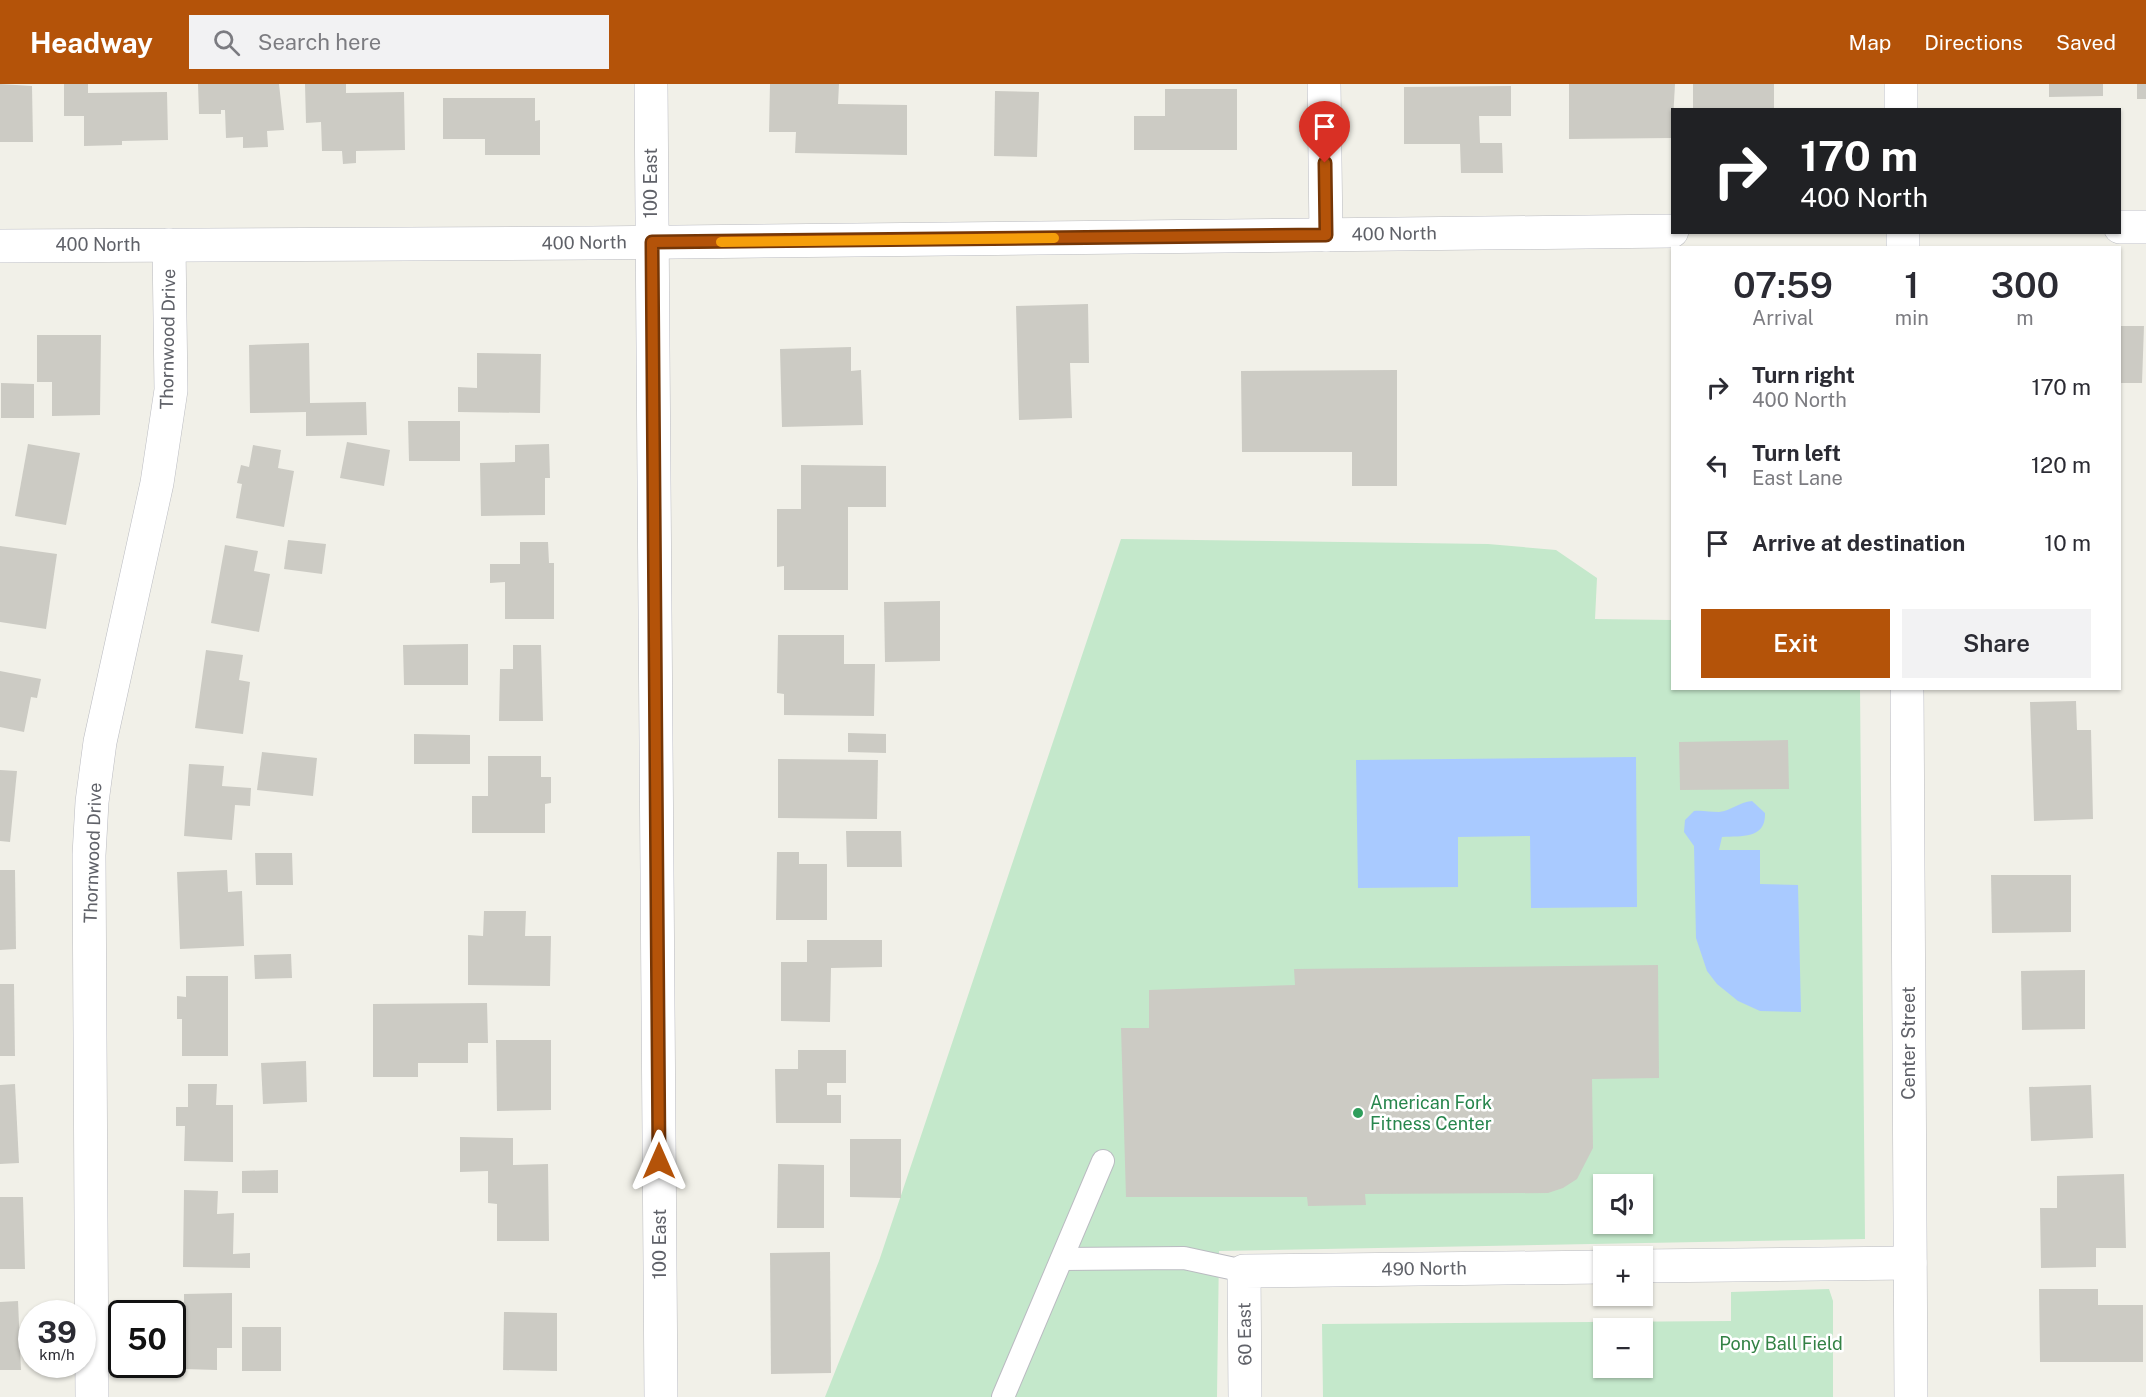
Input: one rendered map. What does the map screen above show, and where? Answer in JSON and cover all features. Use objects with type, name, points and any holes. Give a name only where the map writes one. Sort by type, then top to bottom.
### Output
[{"type":"street","name":"100 East","points":[[651,84],[661,1397]]},
{"type":"street","points":[[1324,84],[1326,235]]},
{"type":"street","points":[[1901,84],[1901,108]]},
{"type":"street","points":[[2121,227],[2146,227]]},
{"type":"street","name":"400 North","points":[[0,246],[652,242],[1671,231]]},
{"type":"street","name":"Thornwood Drive","points":[[92,1397],[89,867],[92,802],[100,742],[157,483],[171,390],[169,245]]},
{"type":"street","name":"Center Street","points":[[1907,690],[1911,1397]]},
{"type":"street","points":[[1653,1266],[1910,1263]]},
{"type":"street","name":"490 North","points":[[1244,1271],[1593,1267]]},
{"type":"street","name":"60 East","points":[[1244,1271],[1245,1397]]},
{"type":"lane","points":[[1003,1397],[1103,1161]]},
{"type":"lane","points":[[1062,1259],[1184,1258],[1244,1271]]},
{"type":"green space","name":"American Fork Fitness Center","points":[[1121,539],[1488,544],[1556,550],[1597,578],[1595,619],[1671,620],[1671,690],[1860,690],[1865,1239],[1219,1251],[1217,1397],[825,1397],[879,1261]]},
{"type":"green space","name":"Pony Ball Field","points":[[1829,1289],[1833,1301],[1833,1397],[1323,1397],[1322,1324],[1593,1322],[1593,1378],[1653,1378],[1653,1322],[1731,1321],[1731,1292]]},
{"type":"water","points":[[1636,757],[1637,907],[1531,908],[1530,836],[1458,837],[1458,887],[1358,888],[1356,760]]},
{"type":"water","points":[[1752,801],[1765,813],[1762,828],[1751,834],[1722,837],[1719,850],[1760,850],[1760,884],[1798,885],[1801,1012],[1760,1011],[1738,1001],[1717,984],[1707,971],[1696,938],[1694,846],[1684,832],[1685,820],[1694,811],[1719,812]]},
{"type":"building","points":[[0,84],[32,86],[33,142],[0,142]]},
{"type":"building","points":[[64,84],[88,84],[88,93],[167,92],[168,140],[122,141],[122,145],[84,146],[84,116],[64,116]]},
{"type":"building","points":[[198,84],[279,84],[284,130],[267,131],[268,147],[243,148],[243,137],[226,138],[225,110],[221,110],[221,114],[199,114]]},
{"type":"building","points":[[305,84],[346,84],[346,93],[404,92],[405,150],[356,151],[356,163],[343,164],[342,151],[322,151],[321,122],[306,123]]},
{"type":"building","points":[[770,84],[839,84],[838,104],[907,105],[907,155],[795,153],[796,132],[769,132]]},
{"type":"building","points":[[1569,84],[1675,84],[1674,108],[1671,108],[1671,138],[1569,139]]},
{"type":"building","points":[[1693,84],[1774,84],[1774,108],[1693,108]]},
{"type":"building","points":[[2049,84],[2103,84],[2103,96],[2049,97]]},
{"type":"building","points":[[2137,84],[2146,84],[2146,99],[2137,99]]},
{"type":"building","points":[[1511,86],[1511,116],[1479,116],[1480,143],[1502,143],[1503,173],[1461,173],[1460,144],[1404,144],[1404,87]]},
{"type":"building","points":[[1165,89],[1237,89],[1237,150],[1134,150],[1134,116],[1165,116]]},
{"type":"building","points":[[995,91],[1039,92],[1037,157],[994,156]]},
{"type":"building","points":[[443,98],[535,98],[535,121],[540,120],[540,155],[485,155],[485,139],[443,139]]},
{"type":"building","points":[[1088,304],[1089,363],[1070,363],[1072,418],[1019,420],[1016,306]]},
{"type":"building","points":[[2121,326],[2144,326],[2142,383],[2121,383]]},
{"type":"building","points":[[37,335],[101,335],[100,415],[52,416],[52,382],[37,382]]},
{"type":"building","points":[[309,343],[310,403],[366,402],[367,435],[306,436],[306,412],[250,413],[249,345]]},
{"type":"building","points":[[851,347],[851,371],[861,370],[863,425],[782,427],[780,349]]},
{"type":"building","points":[[477,353],[541,354],[540,413],[458,412],[458,387],[477,388]]},
{"type":"building","points":[[1397,370],[1397,486],[1352,486],[1352,452],[1242,452],[1241,371]]},
{"type":"building","points":[[1,383],[34,384],[34,418],[1,418]]},
{"type":"building","points":[[408,421],[460,421],[460,461],[409,461]]},
{"type":"building","points":[[347,442],[390,450],[384,486],[340,478]]},
{"type":"building","points":[[28,444],[80,453],[66,525],[15,516]]},
{"type":"building","points":[[549,444],[550,478],[545,478],[545,515],[481,516],[480,463],[515,462],[515,445]]},
{"type":"building","points":[[253,445],[281,450],[278,468],[294,471],[284,527],[236,518],[242,484],[237,483],[241,465],[249,467]]},
{"type":"building","points":[[801,465],[886,466],[886,507],[848,507],[848,590],[784,590],[784,566],[777,567],[777,509],[801,509]]},
{"type":"building","points":[[288,540],[326,544],[322,574],[284,569]]},
{"type":"building","points":[[520,542],[548,542],[549,563],[554,563],[554,619],[505,619],[505,582],[490,583],[490,564],[520,564]]},
{"type":"building","points":[[225,545],[258,551],[254,571],[270,574],[259,632],[211,623]]},
{"type":"building","points":[[0,546],[57,554],[46,629],[0,622]]},
{"type":"building","points":[[940,601],[940,661],[885,662],[884,602]]},
{"type":"building","points":[[778,635],[844,635],[844,664],[875,664],[874,716],[784,715],[784,694],[777,693]]},
{"type":"building","points":[[468,644],[468,685],[404,685],[403,645]]},
{"type":"building","points":[[513,645],[541,645],[543,721],[499,721],[500,669],[513,669]]},
{"type":"building","points":[[206,650],[243,655],[239,680],[250,682],[243,734],[195,728]]},
{"type":"building","points":[[0,671],[41,679],[37,698],[31,697],[24,732],[0,727]]},
{"type":"building","points":[[2076,701],[2077,730],[2091,730],[2093,819],[2034,821],[2030,702]]},
{"type":"building","points":[[848,733],[886,734],[886,753],[848,752]]},
{"type":"building","points":[[414,734],[470,735],[470,764],[414,764]]},
{"type":"building","points":[[1788,740],[1789,789],[1680,790],[1679,742]]},
{"type":"building","points":[[262,752],[317,758],[313,796],[257,790]]},
{"type":"building","points":[[488,756],[541,756],[541,777],[551,777],[551,803],[545,804],[545,833],[472,833],[472,796],[488,796]]},
{"type":"building","points":[[778,759],[878,760],[877,819],[778,818]]},
{"type":"building","points":[[189,764],[224,766],[222,786],[251,788],[250,806],[235,805],[232,840],[184,836]]},
{"type":"building","points":[[0,770],[17,771],[10,842],[0,841]]},
{"type":"building","points":[[846,831],[901,831],[902,867],[847,867]]},
{"type":"building","points":[[777,852],[799,852],[799,864],[827,864],[827,920],[776,920]]},
{"type":"building","points":[[255,853],[292,853],[293,885],[256,885]]},
{"type":"building","points":[[0,870],[15,870],[16,949],[0,950]]},
{"type":"building","points":[[227,870],[228,892],[242,891],[244,946],[180,949],[177,872]]},
{"type":"building","points":[[1991,875],[2071,875],[2071,932],[1992,933]]},
{"type":"building","points":[[484,911],[526,911],[525,936],[551,936],[550,986],[468,985],[468,935],[483,936]]},
{"type":"building","points":[[807,940],[882,940],[882,967],[831,968],[830,1022],[781,1021],[781,962],[807,962]]},
{"type":"building","points":[[291,954],[292,978],[255,979],[254,955]]},
{"type":"building","name":"American Fork Fitness Center","points":[[1658,965],[1659,1078],[1592,1079],[1593,1148],[1577,1179],[1563,1188],[1548,1193],[1365,1194],[1366,1205],[1308,1206],[1307,1197],[1126,1197],[1121,1028],[1149,1028],[1149,990],[1295,985],[1294,969]]},
{"type":"building","points":[[2085,970],[2085,1029],[2022,1030],[2021,971]]},
{"type":"building","points":[[186,976],[228,976],[228,1056],[182,1056],[182,1019],[177,1019],[177,996],[186,997]]},
{"type":"building","points":[[0,984],[14,984],[15,1056],[0,1056]]},
{"type":"building","points":[[487,1003],[488,1043],[468,1043],[468,1063],[418,1063],[418,1077],[373,1077],[373,1004]]},
{"type":"building","points":[[496,1040],[551,1040],[551,1110],[497,1111]]},
{"type":"building","points":[[798,1050],[846,1050],[846,1083],[827,1083],[827,1095],[841,1095],[841,1123],[776,1123],[775,1069],[798,1069]]},
{"type":"building","points":[[306,1061],[307,1102],[263,1104],[261,1063]]},
{"type":"building","points":[[15,1084],[19,1163],[0,1164],[0,1085]]},
{"type":"building","points":[[188,1084],[217,1084],[216,1105],[233,1105],[233,1162],[184,1161],[185,1126],[176,1126],[176,1107],[188,1107]]},
{"type":"building","points":[[2091,1085],[2093,1138],[2031,1141],[2029,1087]]},
{"type":"building","points":[[460,1137],[513,1138],[513,1165],[548,1164],[549,1241],[497,1241],[497,1204],[488,1203],[488,1171],[460,1172]]},
{"type":"building","points":[[850,1139],[901,1139],[901,1198],[850,1197]]},
{"type":"building","points":[[778,1164],[824,1165],[824,1228],[777,1228]]},
{"type":"building","points":[[278,1170],[278,1193],[242,1193],[242,1171]]},
{"type":"building","points":[[2124,1174],[2126,1248],[2096,1248],[2096,1267],[2041,1268],[2040,1208],[2057,1208],[2057,1176]]},
{"type":"building","points":[[184,1190],[218,1191],[217,1214],[234,1213],[233,1254],[250,1253],[250,1268],[183,1267]]},
{"type":"building","points":[[0,1197],[23,1197],[25,1269],[0,1269]]},
{"type":"building","points":[[830,1252],[831,1373],[771,1374],[770,1253]]},
{"type":"building","points":[[2039,1289],[2098,1289],[2098,1305],[2143,1305],[2143,1362],[2040,1362]]},
{"type":"building","points":[[232,1293],[232,1348],[217,1348],[217,1370],[186,1369],[186,1300],[184,1300],[184,1294]]},
{"type":"building","points":[[18,1301],[18,1370],[0,1370],[0,1302]]},
{"type":"building","points":[[504,1312],[557,1313],[557,1371],[503,1370]]},
{"type":"building","points":[[242,1327],[281,1327],[281,1371],[242,1371]]},
{"type":"slow traffic","points":[[721,242],[1054,238]]},
{"type":"place","name":"American Fork Fitness Center","points":[[1358,1113]]},
{"type":"route","points":[[659,1161],[652,242],[1326,235],[1325,163]]}]
